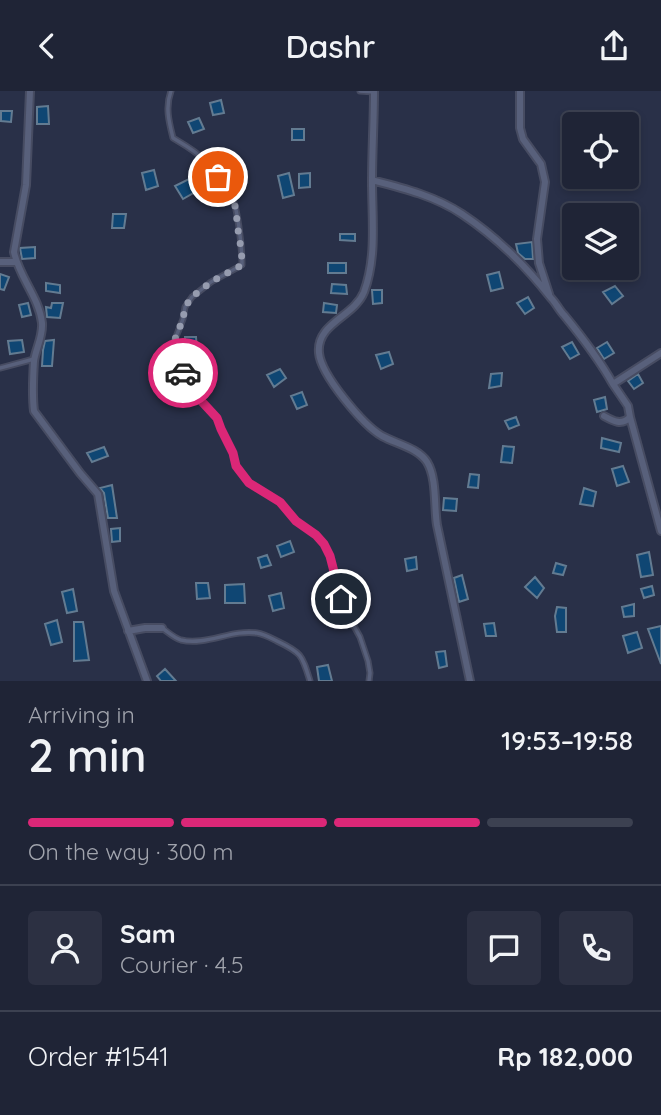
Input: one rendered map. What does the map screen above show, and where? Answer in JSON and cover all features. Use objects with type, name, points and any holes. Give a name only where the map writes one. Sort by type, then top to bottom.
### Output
[{"type":"street","points":[[30,91],[26,185],[14,252],[16,263],[37,302],[40,314],[42,332],[34,359],[34,411],[79,473],[98,493],[114,591],[147,681]]},
{"type":"street","points":[[374,91],[373,248],[368,278],[359,302],[329,326],[321,336],[318,352],[321,365],[347,403],[368,426],[417,452],[430,467],[436,521],[470,681]]},
{"type":"street","points":[[520,91],[520,128],[523,139],[541,164],[545,182],[537,239],[539,263],[550,297]]},
{"type":"street","points":[[372,180],[407,189],[461,213],[501,244],[550,297],[583,338],[628,406],[661,531]]},
{"type":"street","points":[[0,262],[16,263]]},
{"type":"street","points":[[614,384],[661,353]]},
{"type":"street","points":[[604,416],[615,422],[622,422],[630,417]]},
{"type":"street","points":[[128,631],[162,628]]},
{"type":"lane","points":[[171,91],[167,115],[173,138],[203,160],[228,187],[237,209],[242,254],[242,265],[211,282],[192,297],[185,307],[172,347],[193,392],[217,418],[236,466],[249,483],[280,502],[296,521],[324,544],[330,556],[341,599],[360,637],[368,661],[369,681]]},
{"type":"lane","points":[[360,91],[374,91]]},
{"type":"lane","points":[[0,368],[34,359]]},
{"type":"lane","points":[[162,628],[175,637],[187,640],[217,638],[241,632],[261,633],[296,650],[303,660],[310,681]]},
{"type":"building","points":[[221,100],[224,113],[213,115],[210,103]]},
{"type":"building","points":[[48,106],[49,124],[37,124],[37,107]]},
{"type":"building","points":[[1,111],[12,111],[11,122],[1,121]]},
{"type":"building","points":[[199,118],[204,129],[193,133],[188,122]]},
{"type":"building","points":[[292,129],[304,129],[304,140],[292,140]]},
{"type":"building","points":[[154,170],[158,186],[146,190],[142,173]]},
{"type":"building","points":[[289,173],[294,195],[283,198],[278,176]]},
{"type":"building","points":[[310,173],[310,187],[299,188],[299,174]]},
{"type":"building","points":[[189,179],[195,192],[183,199],[175,186]]},
{"type":"building","points":[[212,189],[213,197],[201,200],[198,193]]},
{"type":"building","points":[[113,214],[126,214],[124,228],[112,228]]},
{"type":"building","points":[[340,234],[355,234],[355,241],[340,240]]},
{"type":"building","points":[[532,242],[533,259],[525,259],[518,253],[516,244]]},
{"type":"building","points":[[35,247],[35,258],[22,259],[20,248]]},
{"type":"building","points":[[328,263],[346,263],[346,273],[328,273]]},
{"type":"building","points":[[499,272],[503,288],[491,291],[487,275]]},
{"type":"building","points":[[0,274],[9,277],[4,290],[0,289]]},
{"type":"building","points":[[46,283],[60,285],[60,293],[46,291]]},
{"type":"building","points":[[332,284],[346,285],[347,294],[331,293]]},
{"type":"building","points":[[615,286],[623,296],[612,304],[603,292]]},
{"type":"building","points":[[372,290],[382,290],[382,303],[373,304]]},
{"type":"building","points":[[528,297],[534,308],[525,314],[517,303]]},
{"type":"building","points":[[28,303],[31,315],[22,317],[19,305]]},
{"type":"building","points":[[52,303],[63,303],[60,318],[47,317],[46,307],[51,308]]},
{"type":"building","points":[[324,303],[337,305],[336,313],[323,312]]},
{"type":"building","points":[[185,337],[196,337],[197,350],[185,351]]},
{"type":"building","points":[[22,340],[24,352],[10,354],[8,341]]},
{"type":"building","points":[[54,340],[52,366],[42,366],[45,341]]},
{"type":"building","points":[[572,342],[579,354],[570,359],[562,347]]},
{"type":"building","points":[[607,342],[614,353],[604,359],[597,348]]},
{"type":"building","points":[[389,352],[393,364],[381,369],[376,355]]},
{"type":"building","points":[[280,369],[286,378],[274,387],[267,375]]},
{"type":"building","points":[[502,373],[501,386],[489,388],[491,374]]},
{"type":"building","points":[[638,374],[643,383],[634,389],[628,381]]},
{"type":"building","points":[[302,392],[307,405],[297,409],[291,396]]},
{"type":"building","points":[[605,397],[607,409],[597,412],[594,400]]},
{"type":"building","points":[[516,417],[519,425],[509,429],[505,421]]},
{"type":"building","points":[[602,438],[621,443],[619,452],[601,448]]},
{"type":"building","points":[[503,446],[514,447],[512,463],[501,462]]},
{"type":"building","points":[[104,447],[108,456],[92,462],[87,453]]},
{"type":"building","points":[[623,466],[629,482],[617,486],[612,469]]},
{"type":"building","points":[[470,474],[479,475],[478,488],[468,487]]},
{"type":"building","points":[[112,485],[117,518],[108,518],[104,493],[100,488]]},
{"type":"building","points":[[584,488],[596,492],[593,506],[580,504]]},
{"type":"building","points":[[444,498],[457,499],[456,511],[443,510]]},
{"type":"building","points":[[120,528],[120,541],[112,542],[111,529]]},
{"type":"building","points":[[290,541],[294,552],[281,557],[277,546]]},
{"type":"building","points":[[649,552],[653,575],[641,577],[637,555]]},
{"type":"building","points":[[267,555],[271,565],[261,568],[258,558]]},
{"type":"building","points":[[416,557],[417,569],[407,571],[405,559]]},
{"type":"building","points":[[556,563],[566,566],[563,575],[553,573]]},
{"type":"building","points":[[462,575],[468,599],[459,602],[454,578]]},
{"type":"building","points":[[535,577],[544,588],[537,598],[525,587]]},
{"type":"building","points":[[196,583],[208,583],[210,598],[197,599]]},
{"type":"building","points":[[244,584],[245,603],[225,603],[225,585]]},
{"type":"building","points":[[652,586],[654,595],[644,598],[641,589]]},
{"type":"building","points":[[73,589],[77,611],[67,613],[62,592]]},
{"type":"building","points":[[281,593],[284,608],[273,611],[269,596]]},
{"type":"building","points":[[634,604],[634,616],[624,617],[622,607]]},
{"type":"building","points":[[557,607],[566,608],[566,632],[557,632]]},
{"type":"building","points":[[339,608],[343,619],[327,625],[324,613]]},
{"type":"building","points":[[57,620],[62,642],[51,645],[45,624]]},
{"type":"building","points":[[74,622],[83,622],[89,660],[74,661]]},
{"type":"building","points":[[494,623],[496,636],[486,636],[484,624]]},
{"type":"building","points":[[661,626],[661,664],[648,629]]},
{"type":"building","points":[[637,632],[642,648],[628,653],[623,636]]},
{"type":"building","points":[[445,651],[447,666],[439,668],[436,652]]},
{"type":"building","points":[[328,665],[332,681],[319,681],[317,667]]},
{"type":"building","points":[[165,669],[176,681],[161,681],[157,676]]},
{"type":"way so far","points":[[183,373],[172,347],[185,307],[192,297],[211,282],[242,265],[234,198],[218,177]]},
{"type":"route","points":[[183,373],[193,392],[217,418],[236,466],[249,483],[280,502],[296,521],[324,544],[330,556],[341,599]]}]
